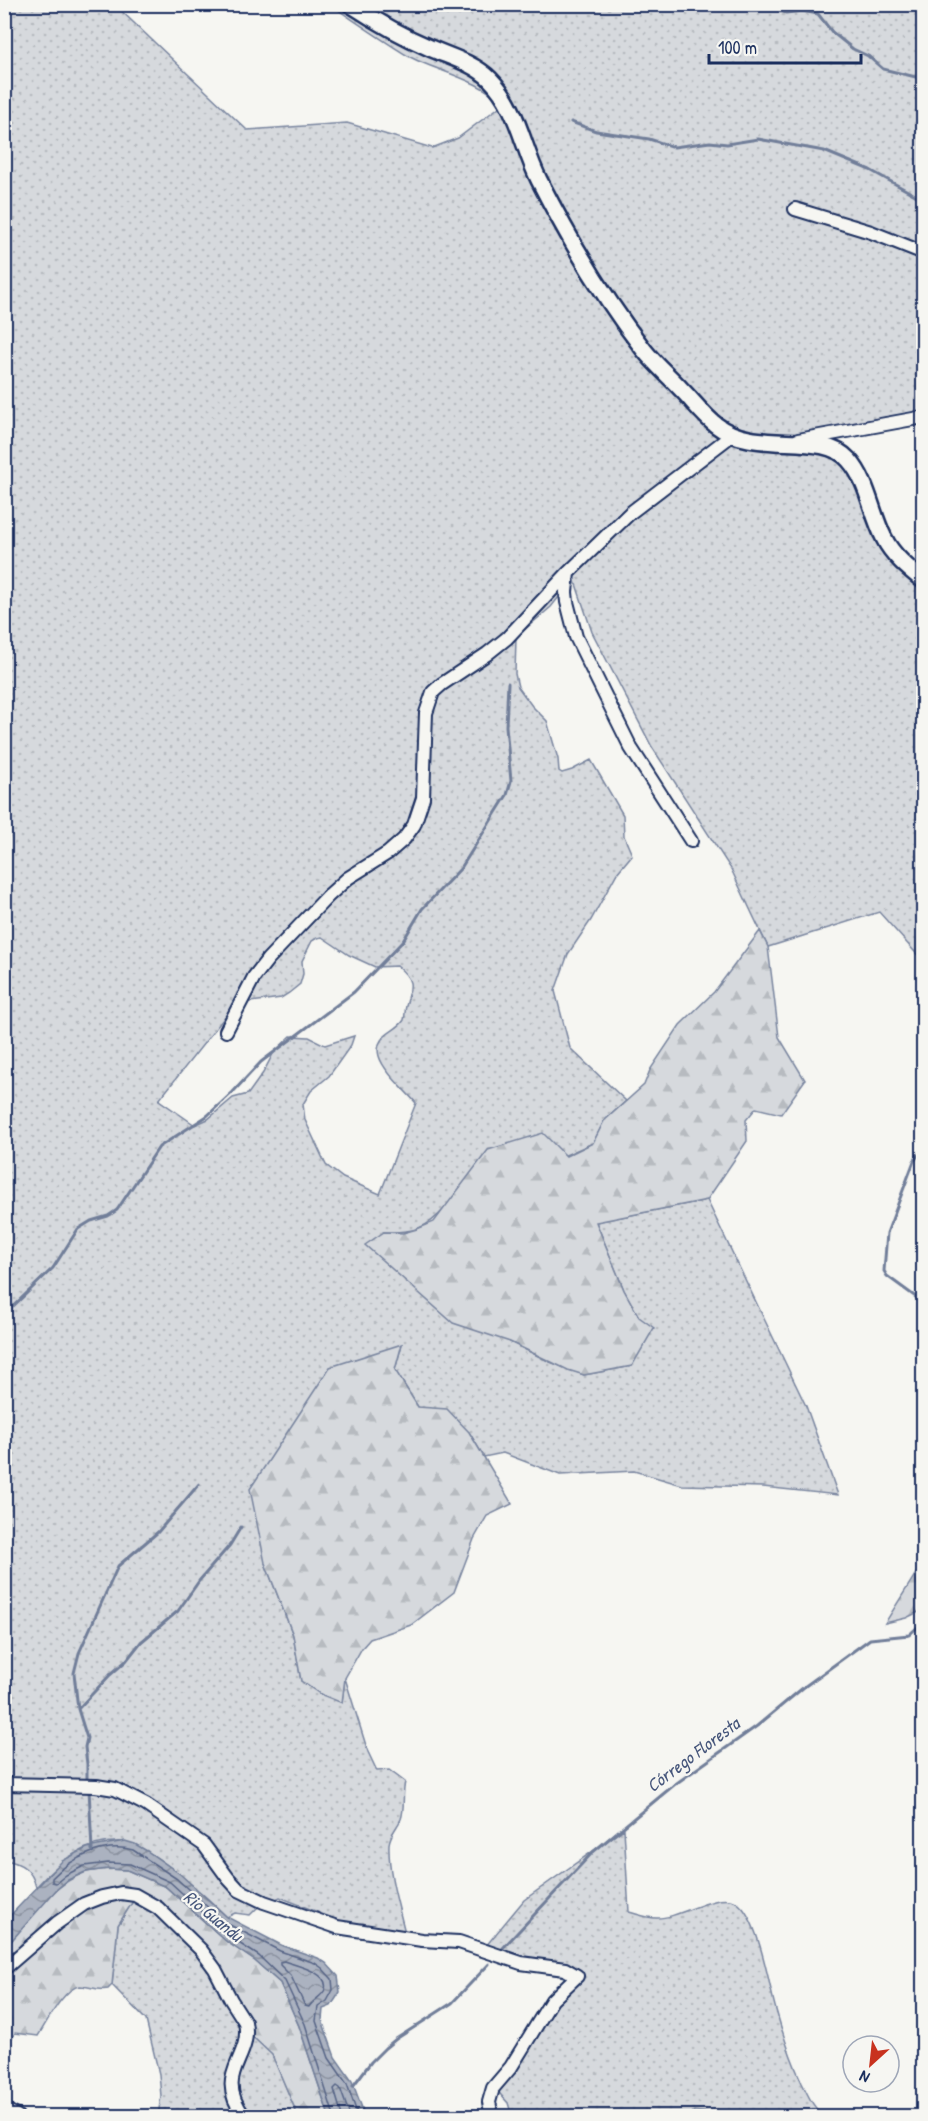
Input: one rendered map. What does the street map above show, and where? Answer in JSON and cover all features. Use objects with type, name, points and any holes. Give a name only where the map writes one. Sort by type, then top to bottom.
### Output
[{"type":"main road","points":[[350,4],[406,37],[478,69],[489,79],[503,95],[516,119],[536,173],[583,263],[645,350],[717,426],[732,435],[760,442],[820,445],[837,450],[847,458],[863,483],[884,540],[896,556],[924,581]]},
{"type":"street","points":[[795,209],[871,232],[924,253]]},
{"type":"street","points":[[787,443],[924,417]]},
{"type":"street","points":[[226,1031],[254,978],[268,959],[328,896],[348,878],[388,853],[404,839],[414,825],[423,798],[426,713],[434,692],[441,684],[507,638],[568,573],[630,513],[732,435]]},
{"type":"street","points":[[568,573],[567,602],[576,637],[631,748],[691,841]]},
{"type":"street","points":[[4,1784],[96,1786],[115,1789],[146,1805],[204,1845],[239,1890],[264,1902],[338,1927],[422,1940],[459,1942],[521,1963],[565,1969],[577,1976],[552,2000],[511,2067],[493,2088],[489,2102],[492,2116]]},
{"type":"street","points":[[4,1969],[57,1923],[84,1904],[121,1893],[135,1895],[148,1901],[166,1915],[208,1958],[245,2022],[244,2042],[230,2080],[236,2103],[244,2116]]},
{"type":"street","points":[[4,2109],[17,2116]]},
{"type":"green space","points":[[4,5],[115,5],[247,130],[347,123],[432,148],[458,138],[503,104],[483,88],[408,56],[331,5],[923,5],[923,415],[830,440],[854,458],[892,547],[923,579],[923,961],[879,912],[768,947],[731,869],[652,747],[592,632],[574,578],[551,607],[516,637],[515,674],[518,687],[547,721],[558,759],[559,771],[562,773],[572,770],[591,760],[623,815],[624,836],[632,855],[617,873],[591,920],[568,954],[555,991],[570,1048],[626,1101],[604,1121],[593,1143],[445,1208],[432,1221],[418,1228],[403,1232],[384,1232],[510,1342],[550,1362],[584,1375],[632,1366],[639,1317],[624,1290],[596,1222],[707,1200],[806,1406],[838,1495],[763,1487],[682,1485],[634,1471],[560,1475],[503,1453],[484,1457],[469,1432],[418,1407],[395,1370],[402,1344],[265,1563],[293,1635],[301,1681],[342,1702],[345,1678],[368,1752],[377,1771],[389,1770],[405,1782],[402,1815],[391,1837],[389,1855],[392,1879],[406,1937],[332,1934],[318,1912],[280,1897],[257,1908],[250,1915],[235,1913],[227,1917],[162,1861],[147,1851],[123,1842],[109,1842],[74,1854],[36,1887],[32,1876],[25,1868],[5,1860]],"holes":[[[322,937],[349,955],[375,967],[397,966],[410,983],[404,1020],[382,1039],[378,1049],[385,1068],[416,1103],[380,1194],[343,1178],[326,1165],[305,1120],[303,1104],[311,1091],[329,1076],[351,1045],[354,1036],[325,1045],[309,1037],[291,1036],[274,1052],[248,1094],[233,1098],[208,1119],[195,1125],[159,1100],[235,1004],[281,998],[300,984],[303,974],[302,961],[312,941]]]},
{"type":"green space","points":[[760,931],[768,947],[779,1037],[805,1080],[781,1114],[756,1108],[746,1120],[747,1141],[707,1200],[596,1222],[624,1290],[639,1317],[654,1328],[632,1366],[584,1375],[568,1370],[510,1342],[453,1323],[365,1245],[384,1232],[403,1233],[434,1222],[488,1150],[543,1133],[566,1156],[593,1143],[604,1121],[644,1085],[650,1070],[680,1025],[714,992]]},
{"type":"green space","points":[[402,1344],[395,1370],[418,1407],[447,1409],[469,1432],[512,1504],[487,1516],[474,1539],[454,1592],[411,1625],[370,1639],[362,1648],[345,1678],[342,1703],[320,1694],[301,1681],[293,1635],[265,1563],[250,1489],[330,1367]]},
{"type":"green space","points":[[923,1562],[923,1610],[906,1618],[885,1623]]},
{"type":"green space","points":[[624,1829],[629,1912],[656,1918],[665,1917],[726,1899],[734,1901],[750,1919],[794,2065],[812,2102],[825,2116],[711,2116],[709,2113],[694,2111],[690,2116],[512,2116],[508,2103],[492,2085],[569,1978],[511,1965],[485,1947],[524,1900]]},
{"type":"green space","points":[[108,1869],[127,1870],[166,1887],[227,1942],[255,1961],[280,1983],[299,2026],[329,2116],[298,2116],[272,2055],[253,2037],[230,2003],[210,1964],[145,1904],[133,1901],[118,1925],[112,1985],[108,1989],[80,1986],[74,1988],[62,1999],[38,2036],[15,2033],[7,2045],[5,2078],[5,1948],[40,1906],[61,1886],[87,1872]]},
{"type":"green space","points":[[133,1901],[145,1904],[167,1922],[210,1964],[230,2003],[253,2037],[272,2054],[298,2116],[158,2116],[161,2096],[159,2074],[146,2020],[112,1985],[118,1925]]},
{"type":"water","name":"Rio Guandu","points":[[125,1841],[147,1851],[180,1874],[227,1917],[283,1946],[318,1958],[338,1976],[340,1992],[331,2006],[323,2009],[322,2020],[335,2057],[352,2081],[365,2116],[329,2116],[299,2026],[280,1983],[255,1961],[227,1942],[166,1887],[127,1870],[108,1869],[85,1872],[68,1880],[56,1890],[5,1948],[5,1921],[62,1861],[87,1848]]},
{"type":"waterway","points":[[765,4],[786,13],[802,11],[818,14],[832,32],[883,69],[924,79]]},
{"type":"waterway","points":[[571,122],[596,131],[649,139],[674,147],[710,142],[727,144],[758,139],[824,151],[870,170],[924,200]]},
{"type":"waterway","points":[[4,1315],[53,1268],[78,1229],[117,1210],[159,1147],[207,1116],[261,1062],[354,992],[403,941],[422,909],[461,868],[507,795],[511,781],[506,726],[508,683]]},
{"type":"waterway","points":[[924,1147],[914,1161],[887,1233],[884,1271],[887,1276],[924,1303]]},
{"type":"waterway","points":[[87,1780],[85,1747],[87,1738],[78,1709],[74,1673],[79,1653],[118,1566],[158,1532],[199,1484]]},
{"type":"waterway","points":[[78,1709],[126,1661],[141,1642],[178,1611],[199,1581],[230,1545],[241,1527]]},
{"type":"waterway","name":"Córrego Floresta","points":[[503,1948],[593,1852],[674,1785],[757,1726],[804,1687],[870,1639],[909,1635],[924,1621]]},
{"type":"waterway","points":[[89,1789],[92,1850]]},
{"type":"waterway","name":"Córrego Floresta","points":[[353,2086],[385,2048],[452,2003],[489,1964]]}]
